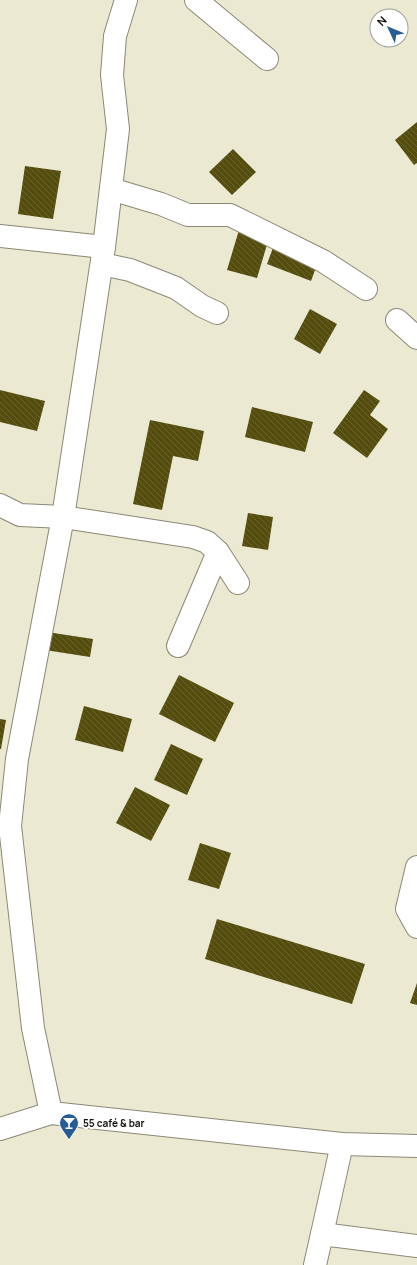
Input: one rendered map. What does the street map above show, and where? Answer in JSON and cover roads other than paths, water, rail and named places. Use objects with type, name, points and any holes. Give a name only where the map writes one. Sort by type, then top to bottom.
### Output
[{"type":"street","points":[[51,1113],[33,1028],[10,826],[8,757],[63,517],[103,255],[118,129],[112,75],[115,36],[126,0]]},
{"type":"street","points":[[196,0],[267,59]]},
{"type":"street","points":[[111,189],[161,204],[188,215],[230,215],[323,261],[366,289]]},
{"type":"street","points":[[0,236],[103,255],[130,270],[176,288],[202,306],[217,313]]},
{"type":"street","points":[[397,320],[417,338]]},
{"type":"street","points":[[0,505],[20,515],[63,517],[193,537],[207,542],[218,552],[238,583]]},
{"type":"street","points":[[178,646],[218,552]]},
{"type":"street","points":[[417,867],[407,909],[417,927]]},
{"type":"street","points":[[0,1129],[51,1113],[342,1144],[417,1146]]},
{"type":"street","points":[[315,1265],[342,1144]]},
{"type":"street","points":[[322,1234],[417,1246]]},
{"type":"place","name":"55 café & bar","points":[[69,1140]]}]
